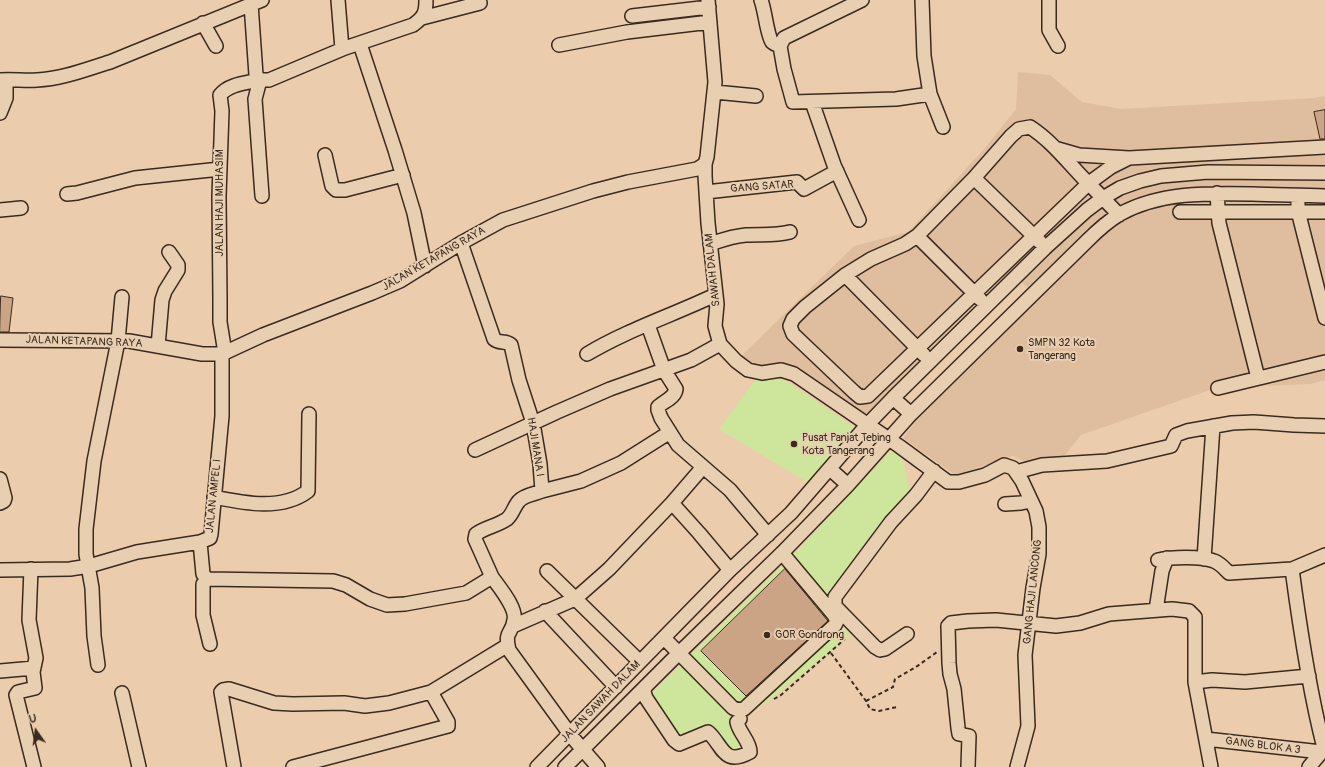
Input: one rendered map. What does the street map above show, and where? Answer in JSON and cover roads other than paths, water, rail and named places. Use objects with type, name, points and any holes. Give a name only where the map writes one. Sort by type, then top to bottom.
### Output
[{"type":"street","points":[[338,0],[342,49]]},
{"type":"street","points":[[422,18],[426,9],[426,0]]},
{"type":"street","points":[[762,0],[770,38],[773,43],[780,46]]},
{"type":"street","points":[[862,0],[784,38],[780,46],[784,69],[793,102],[896,99],[930,94]]},
{"type":"street","points":[[922,0],[924,56],[930,94],[943,127]]},
{"type":"street","points":[[1049,0],[1049,30],[1058,46]]},
{"type":"street","points":[[0,113],[6,98],[3,80],[36,80],[78,72],[110,62],[256,2],[256,75],[259,80],[255,99],[262,196]]},
{"type":"street","points":[[259,80],[269,80],[342,49],[360,44],[413,24],[422,18],[480,3]]},
{"type":"street","points":[[632,16],[708,3],[715,92],[705,164]]},
{"type":"street","points":[[559,44],[627,32],[710,22]]},
{"type":"street","points":[[203,23],[216,46]]},
{"type":"street","points":[[360,44],[414,213],[424,266]]},
{"type":"street","name":"JALAN HAJI MUHASIM","points":[[224,354],[219,311],[219,196],[222,111],[220,95],[223,91],[232,86],[259,80]]},
{"type":"street","points":[[715,92],[756,96]]},
{"type":"street","points":[[812,102],[836,171],[859,220]]},
{"type":"street","points":[[1111,206],[1088,183],[1058,149],[1030,127],[1019,129],[974,178],[917,236],[905,244],[871,258],[845,275],[805,307],[793,319],[790,326],[794,334],[860,397],[868,396],[1088,183],[1111,167],[1130,158]]},
{"type":"street","points":[[1058,149],[1079,155],[1130,158],[1325,147]]},
{"type":"street","points":[[325,155],[332,186],[336,190],[345,190],[403,175]]},
{"type":"street","name":"SAWAH DALAM","points":[[705,164],[710,244],[717,304],[715,326],[720,344],[736,361],[748,370],[762,373],[781,370],[794,374],[886,437]]},
{"type":"street","name":"JALAN KETAPANG RAYA","points":[[0,340],[118,341],[143,343],[202,354],[224,354],[263,335],[386,288],[461,243],[503,220],[593,190],[697,169],[705,164]]},
{"type":"street","points":[[67,194],[77,193],[134,178],[220,169]]},
{"type":"street","name":"GANG SATAR","points":[[706,192],[797,182],[804,189],[836,171]]},
{"type":"street","points":[[674,648],[782,553],[848,485],[886,437],[1087,241],[1111,206],[1120,188],[1140,181],[1173,175],[1208,172],[1325,173]]},
{"type":"street","points":[[974,178],[1045,248]]},
{"type":"street","points":[[1217,193],[1218,223],[1258,378]]},
{"type":"street","points":[[566,767],[576,741],[645,687],[730,570],[791,513],[930,361],[1045,248],[1087,210],[1111,206],[1134,207],[1160,199],[1182,195],[1217,193],[1325,196]]},
{"type":"street","points":[[1298,195],[1298,211],[1325,318]]},
{"type":"street","points":[[0,210],[21,208]]},
{"type":"street","points":[[1180,212],[1325,212]]},
{"type":"street","points":[[710,244],[732,236],[767,234],[778,235],[790,232]]},
{"type":"street","points":[[917,236],[987,306]]},
{"type":"street","name":"HAJI MANA I","points":[[461,243],[494,339],[497,341],[508,342],[511,345],[519,380],[533,423],[540,464],[542,491],[519,500],[509,517],[501,523],[476,534],[476,539],[492,577]]},
{"type":"street","points":[[158,346],[162,300],[165,291],[178,270],[178,265],[169,252]]},
{"type":"street","points":[[845,275],[930,361]]},
{"type":"street","points":[[587,354],[610,340],[715,295]]},
{"type":"street","points":[[98,665],[94,636],[92,588],[86,554],[86,529],[94,461],[118,341],[122,298]]},
{"type":"street","points":[[648,325],[664,370],[676,389],[672,397],[660,404],[658,407],[661,418],[678,445],[730,490],[768,535]]},
{"type":"street","points":[[475,450],[610,389],[691,360],[720,344]]},
{"type":"street","name":"JALAN AMPEL I","points":[[0,570],[70,569],[89,566],[137,552],[200,542],[210,538],[222,416],[224,354]]},
{"type":"street","points":[[1218,388],[1325,362]]},
{"type":"street","points":[[894,400],[910,413]]},
{"type":"street","points":[[214,497],[243,502],[276,503],[299,498],[308,491],[309,414]]},
{"type":"street","points":[[886,437],[948,482],[953,483],[985,475],[1004,465],[1012,468],[1016,472],[1042,465],[1107,461],[1171,446],[1176,435],[1187,430],[1232,423],[1254,422],[1325,426]]},
{"type":"street","points":[[1204,559],[1213,426]]},
{"type":"street","points":[[542,491],[581,481],[621,463],[670,432]]},
{"type":"street","points":[[598,767],[576,741],[509,650],[506,639],[508,632],[513,626],[575,599],[609,569],[704,467]]},
{"type":"street","points":[[830,469],[848,485]]},
{"type":"street","points":[[908,634],[885,649],[880,650],[875,647],[835,606],[835,597],[891,522],[916,495],[934,471]]},
{"type":"street","name":"GANG HAJI LANCONG","points":[[1016,472],[1036,511],[1039,527],[1038,554],[1025,655],[1028,726],[1017,767]]},
{"type":"street","points":[[0,479],[5,498],[4,501],[0,503]]},
{"type":"street","points":[[1005,504],[1031,501]]},
{"type":"street","points":[[672,503],[730,570]]},
{"type":"street","points":[[200,542],[203,574],[207,580]]},
{"type":"street","points":[[674,648],[733,708],[738,710],[744,709],[835,625],[837,621],[834,615],[782,553]]},
{"type":"street","points":[[1156,610],[1163,559],[1194,557],[1215,561],[1229,573],[1292,569],[1325,555]]},
{"type":"street","points":[[31,569],[29,620],[36,658],[33,672],[35,688],[18,692],[16,695],[34,767]]},
{"type":"street","points":[[1292,569],[1301,637],[1323,750],[1309,767]]},
{"type":"street","points":[[547,571],[640,662]]},
{"type":"street","points":[[210,644],[203,610],[203,584],[207,580],[333,582],[346,585],[370,599],[387,605],[405,604],[466,593],[492,577],[513,609],[515,618],[513,626]]},
{"type":"street","points":[[968,767],[969,736],[960,734],[958,728],[954,689],[950,674],[948,626],[951,623],[996,620],[1056,626],[1080,623],[1109,614],[1172,609],[1189,611],[1195,617],[1195,682],[1211,767]]},
{"type":"street","points":[[545,611],[616,687]]},
{"type":"street","points":[[234,767],[221,692],[223,690],[229,689],[241,692],[274,703],[344,703],[365,706],[389,703],[431,692],[508,645]]},
{"type":"street","name":"JALAN SAWAH DALAM","points":[[538,767],[576,741],[616,687],[640,662],[674,648]]},
{"type":"street","points":[[0,671],[34,668]]},
{"type":"street","points":[[1195,682],[1212,680],[1245,682],[1309,676]]},
{"type":"street","points":[[645,687],[644,692],[646,698],[674,740],[679,744],[708,732],[713,736],[725,757],[734,759],[745,756],[750,752],[750,747],[738,726],[737,722],[740,719]]},
{"type":"street","points":[[293,767],[448,726],[448,722],[431,692]]},
{"type":"street","points":[[122,693],[139,767]]},
{"type":"street","name":"GANG BLOK A 3","points":[[1206,739],[1323,750]]},
{"type":"place","name":"SMPN 32 Kota Tangerang","points":[[1020,349]]},
{"type":"place","name":"Pusat Panjat Tebing Kota Tangerang","points":[[794,444]]},
{"type":"place","name":"GOR Gondrong","points":[[767,635]]}]
